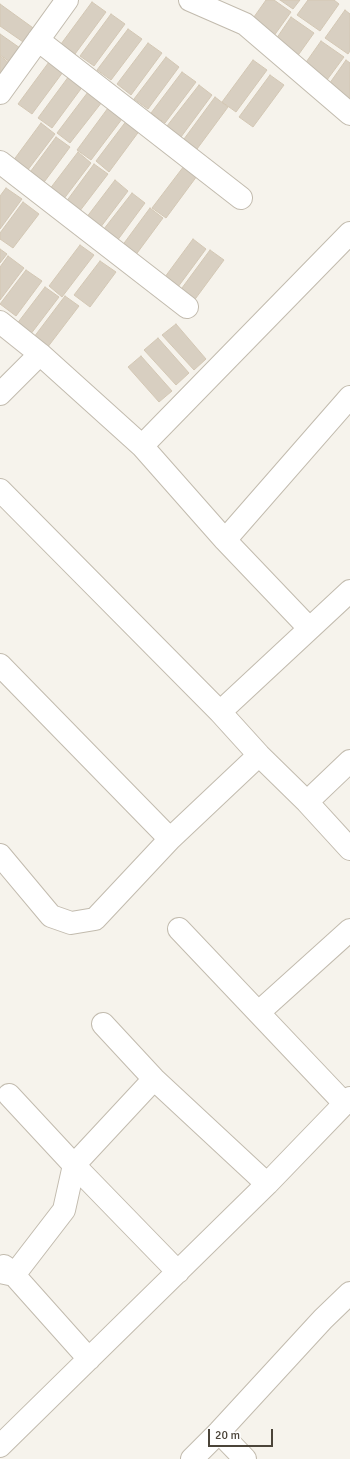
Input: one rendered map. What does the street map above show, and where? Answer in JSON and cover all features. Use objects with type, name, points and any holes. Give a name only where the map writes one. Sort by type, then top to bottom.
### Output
[{"type":"street","points":[[0,93],[67,0]]},
{"type":"street","points":[[190,0],[245,24],[350,114]]},
{"type":"street","points":[[38,40],[241,198]]},
{"type":"street","points":[[0,162],[187,307]]},
{"type":"street","points":[[142,446],[350,233]]},
{"type":"street","points":[[0,322],[40,354],[142,446],[225,540],[309,628]]},
{"type":"street","points":[[0,394],[40,354]]},
{"type":"street","points":[[225,540],[350,397]]},
{"type":"street","points":[[0,490],[220,712],[259,755],[307,802],[350,849]]},
{"type":"street","points":[[220,712],[350,591]]},
{"type":"street","points":[[0,665],[170,839]]},
{"type":"street","points":[[0,855],[51,916],[71,923],[95,919],[170,839],[259,755]]},
{"type":"street","points":[[307,802],[350,761]]},
{"type":"street","points":[[11,1459],[0,1447],[267,1184],[347,1100],[179,929]]},
{"type":"street","points":[[259,1012],[350,930]]},
{"type":"street","points":[[102,1024],[154,1079],[267,1184]]},
{"type":"street","points":[[89,1359],[5,1270],[64,1210],[74,1166],[154,1079]]},
{"type":"street","points":[[9,1095],[74,1166],[178,1272]]},
{"type":"street","points":[[192,1459],[219,1432],[323,1319],[350,1293]]},
{"type":"street","points":[[219,1432],[245,1459]]},
{"type":"building","points":[[266,0],[274,0],[291,12],[271,40],[249,24]]},
{"type":"building","points":[[280,0],[300,0],[293,9]]},
{"type":"building","points":[[308,0],[334,0],[339,4],[320,31],[297,15]]},
{"type":"building","points":[[92,2],[106,12],[75,54],[61,44]]},
{"type":"building","points":[[0,4],[36,30],[26,44],[0,26]]},
{"type":"building","points":[[345,10],[350,14],[350,51],[348,54],[325,38]]},
{"type":"building","points":[[111,14],[125,24],[94,66],[80,56]]},
{"type":"building","points":[[291,17],[314,33],[294,61],[272,45]]},
{"type":"building","points":[[128,29],[142,39],[111,80],[97,70]]},
{"type":"building","points":[[0,34],[20,48],[10,62],[0,55]]},
{"type":"building","points":[[321,41],[344,57],[324,84],[302,68]]},
{"type":"building","points":[[148,43],[162,53],[131,95],[117,84]]},
{"type":"building","points":[[0,56],[9,63],[0,75]]},
{"type":"building","points":[[166,57],[179,67],[148,109],[134,99]]},
{"type":"building","points":[[253,60],[267,70],[236,112],[222,102]]},
{"type":"building","points":[[346,60],[350,63],[350,103],[327,87]]},
{"type":"building","points":[[49,62],[63,72],[32,114],[18,104]]},
{"type":"building","points":[[182,72],[196,82],[165,123],[151,113]]},
{"type":"building","points":[[270,75],[284,85],[253,127],[239,117]]},
{"type":"building","points":[[69,76],[83,86],[52,128],[38,118]]},
{"type":"building","points":[[199,85],[212,95],[181,137],[167,126]]},
{"type":"building","points":[[88,92],[102,102],[70,143],[57,133]]},
{"type":"building","points":[[215,97],[228,107],[197,149],[184,139]]},
{"type":"building","points":[[108,108],[122,119],[91,160],[77,150]]},
{"type":"building","points":[[127,120],[140,130],[109,172],[96,161]]},
{"type":"building","points":[[41,123],[55,134],[24,175],[10,165]]},
{"type":"building","points":[[56,137],[70,147],[39,189],[25,179]]},
{"type":"building","points":[[78,152],[91,163],[60,204],[46,194]]},
{"type":"building","points":[[94,164],[108,174],[76,216],[63,206]]},
{"type":"building","points":[[184,166],[197,176],[166,218],[152,208]]},
{"type":"building","points":[[115,180],[128,191],[97,232],[83,222]]},
{"type":"building","points":[[6,188],[22,199],[0,229],[0,196]]},
{"type":"building","points":[[132,193],[145,203],[114,245],[100,234]]},
{"type":"building","points":[[23,202],[39,214],[13,248],[0,239],[0,233]]},
{"type":"building","points":[[150,208],[163,218],[132,260],[119,250]]},
{"type":"building","points":[[193,239],[206,249],[175,291],[162,281]]},
{"type":"building","points":[[80,245],[94,255],[62,297],[49,286]]},
{"type":"building","points":[[0,249],[7,254],[0,263]]},
{"type":"building","points":[[210,250],[224,260],[193,302],[179,292]]},
{"type":"building","points":[[8,256],[24,268],[0,300],[0,267]]},
{"type":"building","points":[[100,261],[116,272],[90,307],[74,295]]},
{"type":"building","points":[[26,270],[42,281],[16,316],[0,304]]},
{"type":"building","points":[[45,287],[59,297],[27,339],[13,329]]},
{"type":"building","points":[[65,296],[79,306],[47,348],[34,337]]},
{"type":"building","points":[[176,324],[206,359],[194,370],[162,335]]},
{"type":"building","points":[[158,338],[189,373],[176,385],[144,350]]},
{"type":"building","points":[[141,356],[172,391],[159,402],[128,367]]}]
